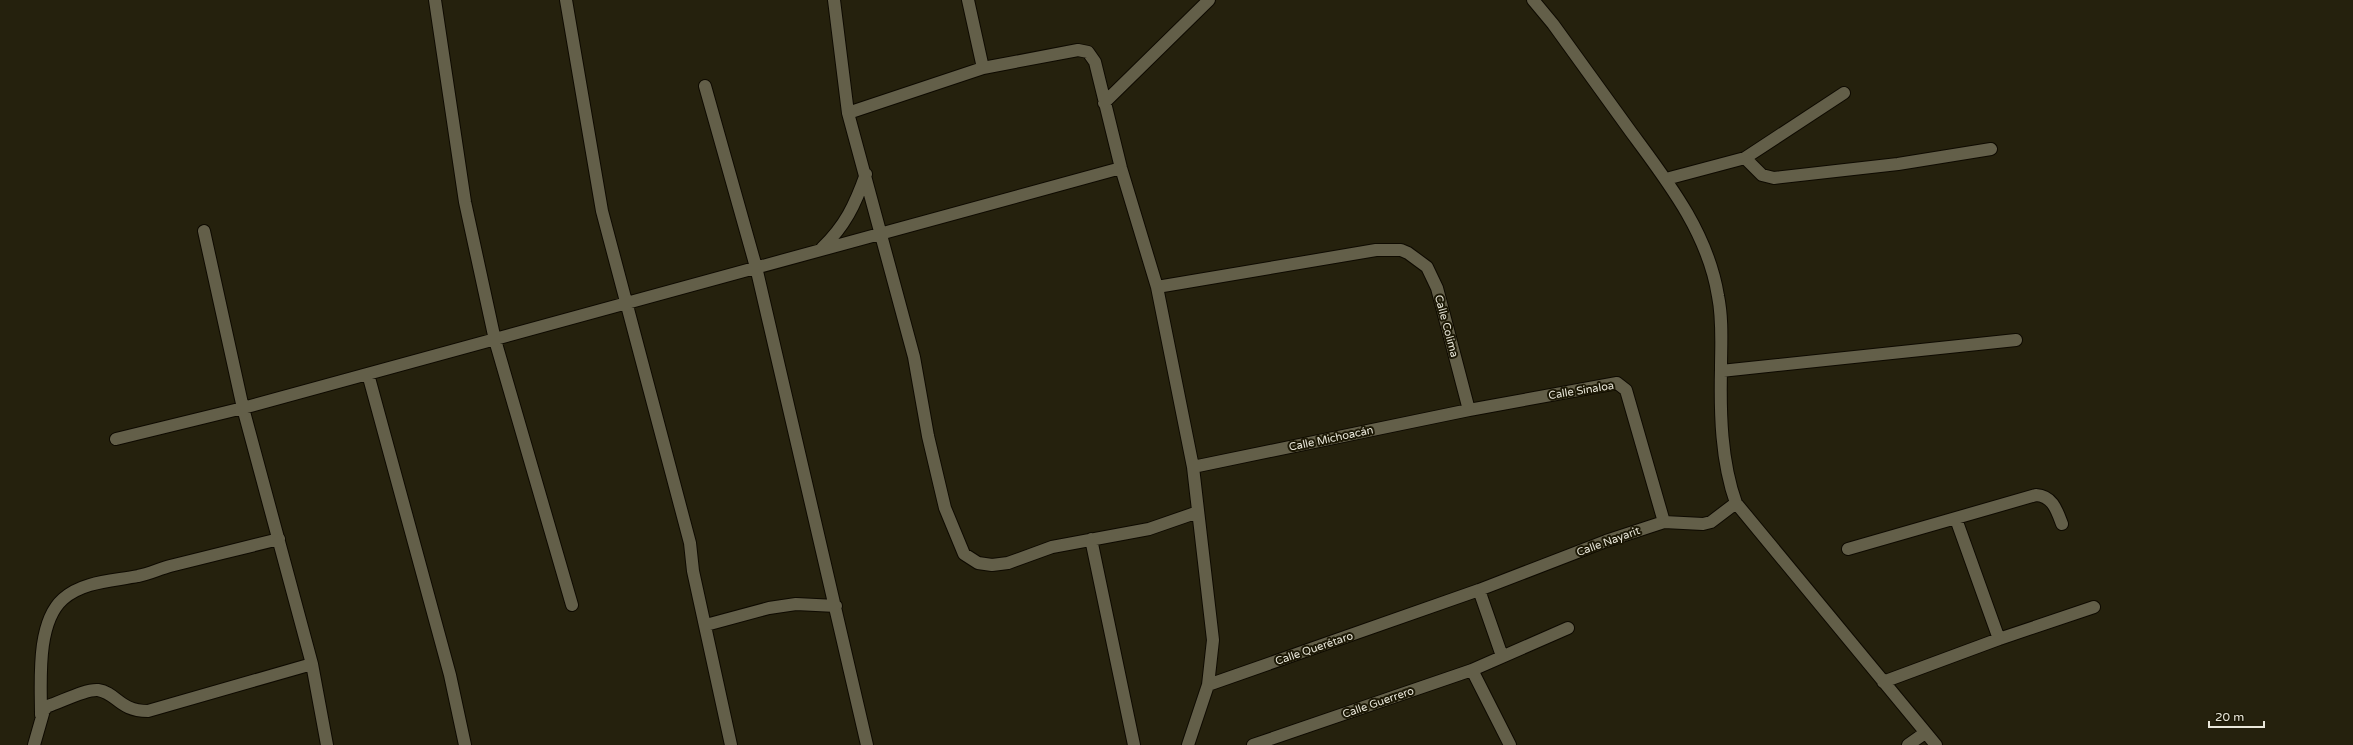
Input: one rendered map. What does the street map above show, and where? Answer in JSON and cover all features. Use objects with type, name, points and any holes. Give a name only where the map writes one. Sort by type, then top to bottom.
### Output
[{"type":"street","points":[[435,0],[465,202],[495,340],[572,605]]},
{"type":"street","points":[[566,0],[602,211],[690,543],[693,571],[732,745]]},
{"type":"street","points":[[834,0],[848,113],[883,235],[914,357],[928,436],[945,508],[964,554],[978,564],[992,565],[1008,563],[1052,547],[1148,529],[1198,512]]},
{"type":"street","points":[[968,0],[983,68]]},
{"type":"street","points":[[1533,0],[1553,24],[1666,179],[1687,211],[1704,246],[1712,268],[1718,296],[1726,472],[1733,505],[1883,682],[1923,735],[1936,745]]},
{"type":"street","points":[[1104,103],[1204,2]]},
{"type":"street","points":[[848,113],[983,68],[1078,50],[1088,52],[1095,62],[1121,168],[1157,287],[1193,467],[1213,640],[1208,685],[1188,745]]},
{"type":"street","points":[[705,86],[756,267],[836,606],[867,745]]},
{"type":"street","points":[[1666,179],[1745,158],[1844,93]]},
{"type":"street","points":[[1745,158],[1762,175],[1774,178],[1898,164],[1992,149]]},
{"type":"street","points":[[116,439],[243,408],[626,304],[821,249],[883,235],[1121,168]]},
{"type":"street","points":[[821,249],[835,235],[853,208],[866,174]]},
{"type":"street","points":[[204,231],[243,408],[312,664],[327,745]]},
{"type":"street","name":"Calle Colima","points":[[1157,287],[1376,250],[1401,250],[1408,252],[1427,267],[1437,288],[1469,410]]},
{"type":"street","points":[[1721,371],[2016,340]]},
{"type":"street","points":[[368,374],[450,675],[465,745]]},
{"type":"street","name":"Calle Sinaloa","points":[[1469,410],[1614,383],[1620,384],[1626,390],[1664,522]]},
{"type":"street","name":"Calle Michoacán","points":[[1193,467],[1469,410]]},
{"type":"street","points":[[1848,549],[2039,495],[2052,502],[2062,524]]},
{"type":"street","name":"Calle Nayarit","points":[[1479,590],[1606,541],[1664,522],[1703,524],[1711,522],[1733,505]]},
{"type":"street","points":[[1956,519],[1999,639]]},
{"type":"street","points":[[34,745],[41,715],[41,671],[44,636],[52,615],[63,599],[87,586],[121,577],[138,576],[167,567],[279,539]]},
{"type":"street","points":[[1091,539],[1134,745]]},
{"type":"street","points":[[1479,590],[1502,656]]},
{"type":"street","name":"Calle Querétaro","points":[[1208,685],[1479,590]]},
{"type":"street","points":[[706,625],[769,608],[796,604],[836,606]]},
{"type":"street","points":[[1883,682],[1999,639],[2094,607]]},
{"type":"street","name":"Calle Guerrero","points":[[1253,745],[1472,670],[1568,628]]},
{"type":"street","points":[[41,715],[48,706],[90,690],[99,690],[124,707],[135,711],[148,711],[312,664]]},
{"type":"street","points":[[1472,670],[1510,745]]},
{"type":"street","points":[[1908,745],[1923,735]]}]
